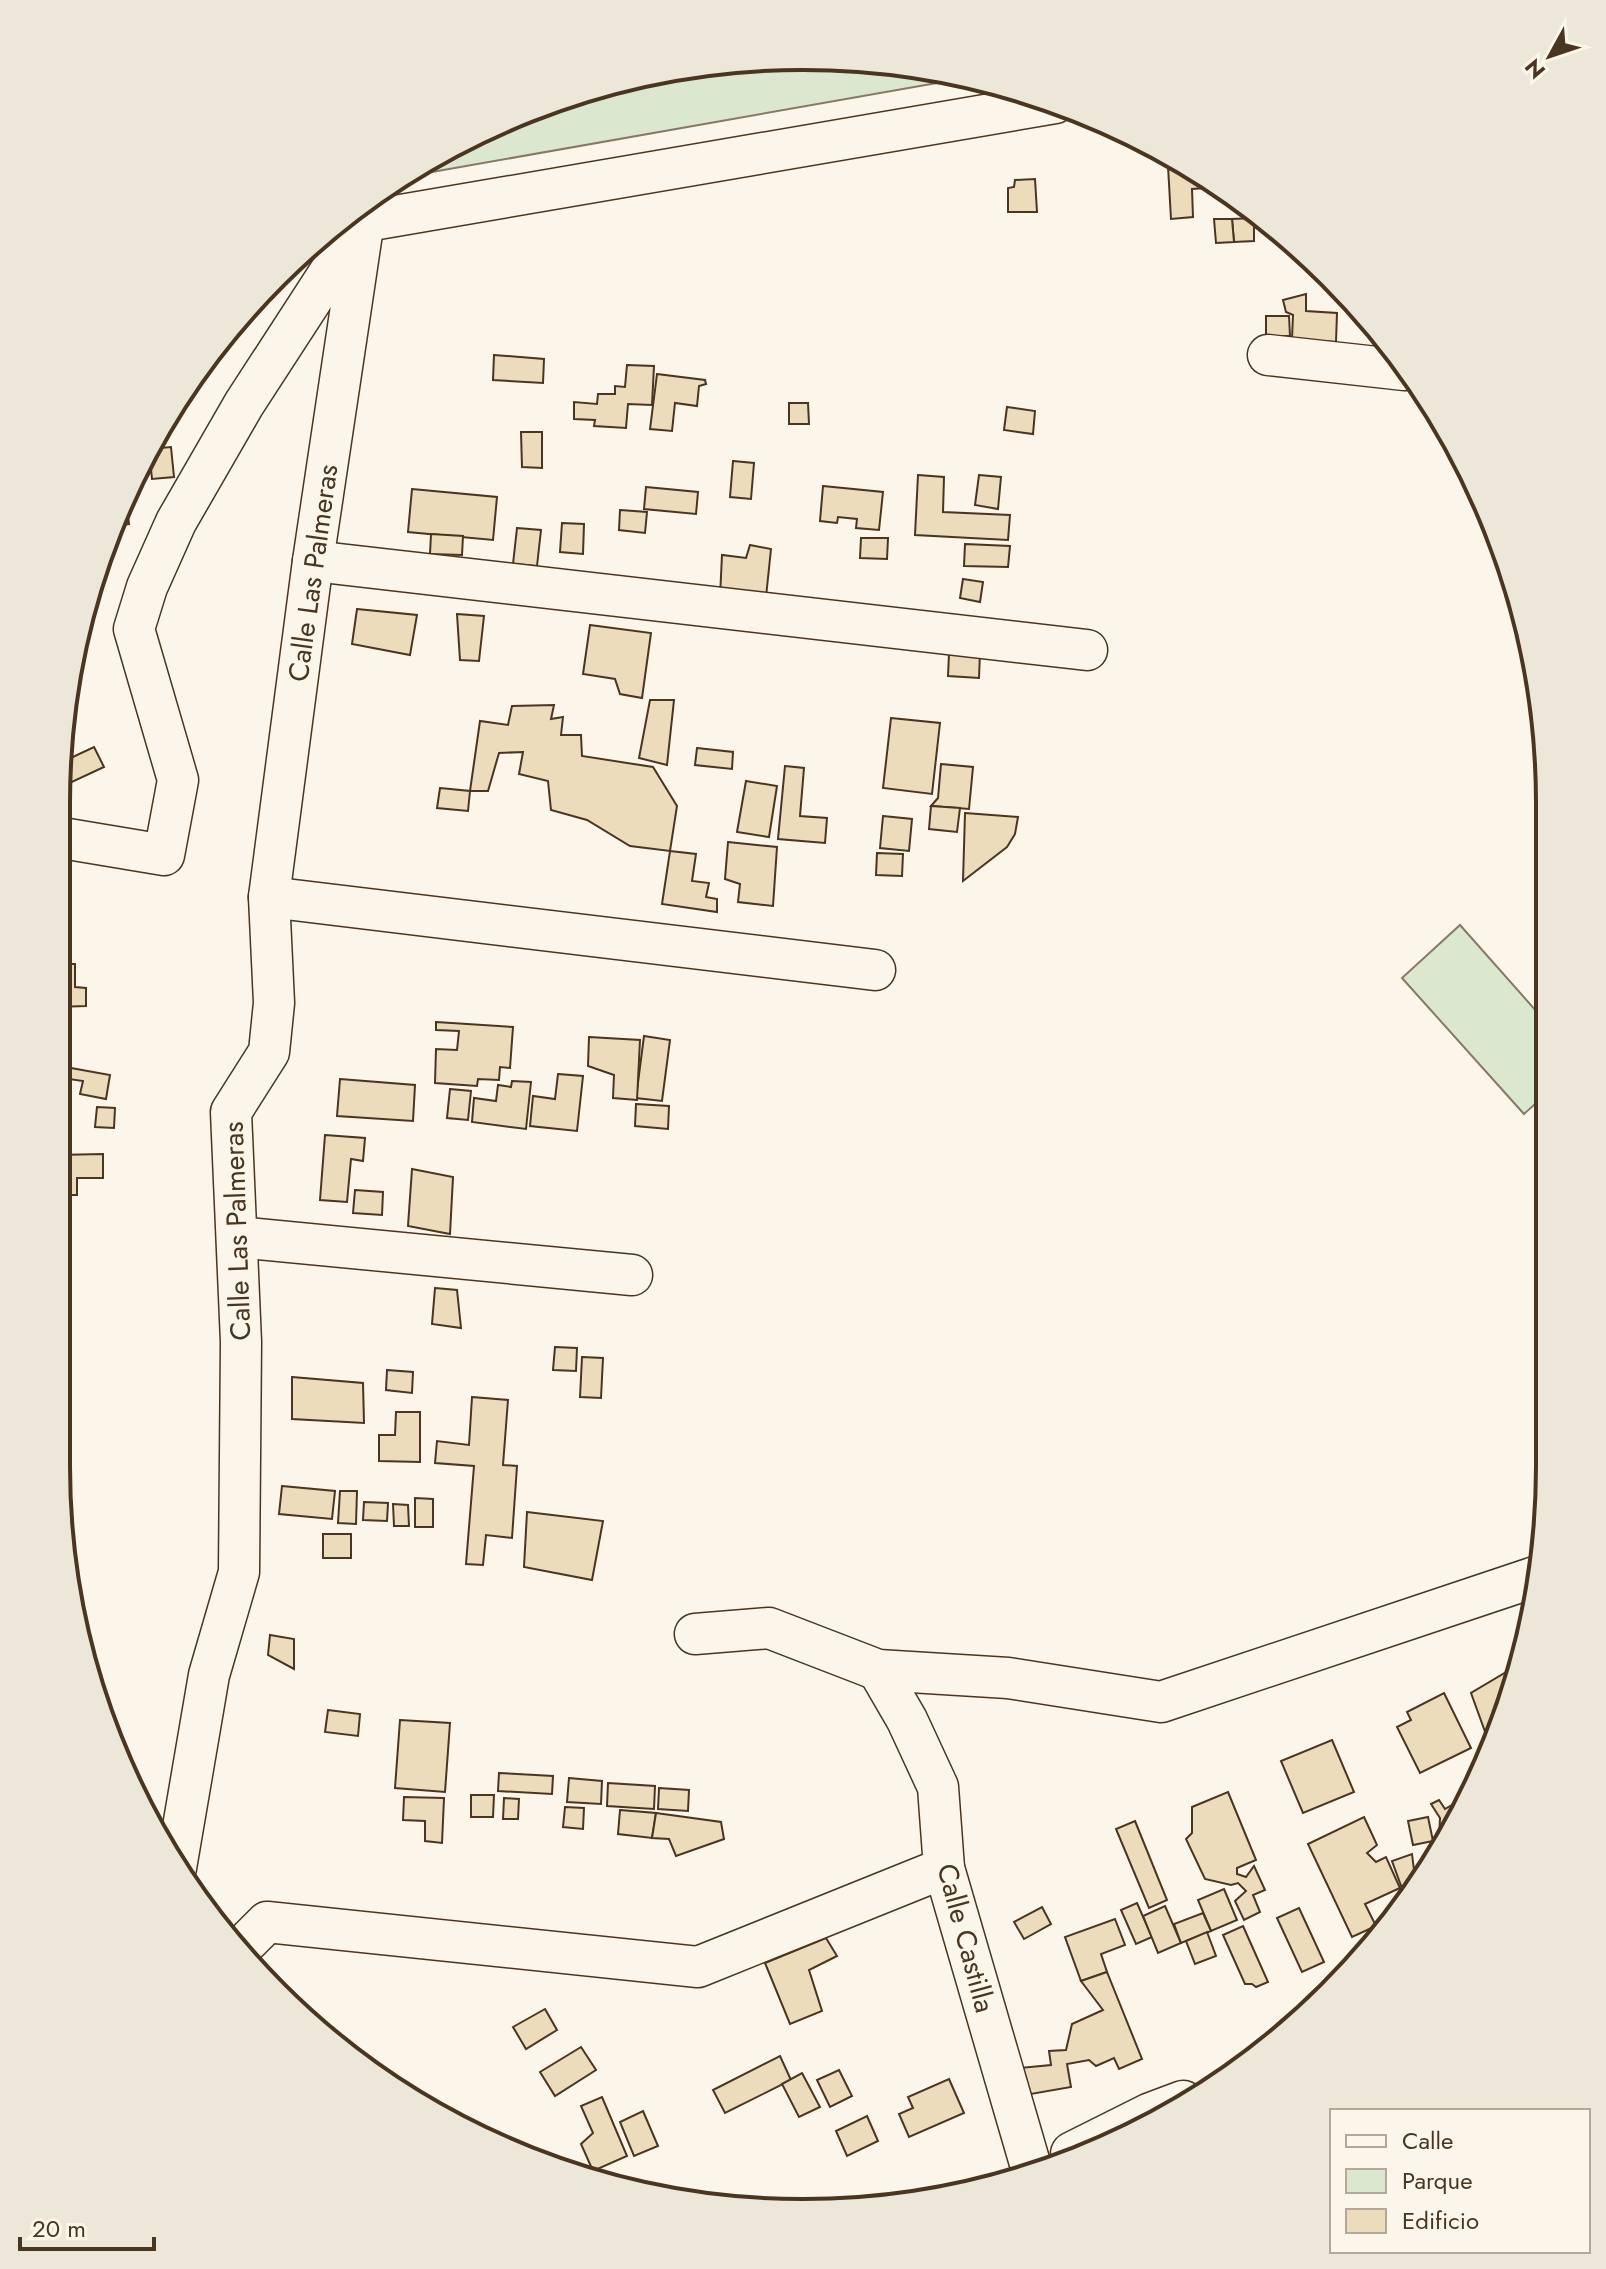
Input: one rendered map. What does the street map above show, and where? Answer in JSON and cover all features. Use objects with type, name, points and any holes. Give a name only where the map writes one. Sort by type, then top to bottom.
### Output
[{"type":"street","points":[[357,221],[1032,107]]},
{"type":"street","name":"Calle Las Palmeras","points":[[179,1850],[209,1675],[239,1572],[241,1342],[231,1112],[269,1052],[274,1003],[269,897],[313,561],[346,230]]},
{"type":"street","points":[[70,839],[164,855],[178,780],[134,629],[176,522],[340,235]]},
{"type":"street","points":[[1268,355],[1393,369]]},
{"type":"street","points":[[313,561],[1087,650]]},
{"type":"street","points":[[269,897],[875,970]]},
{"type":"street","points":[[238,1237],[632,1275]]},
{"type":"street","points":[[695,1634],[769,1628],[878,1670],[1008,1678],[1161,1702],[1272,1662],[1415,1619],[1527,1580]]},
{"type":"street","name":"Calle Castilla","points":[[878,1670],[907,1720],[938,1787],[944,1868],[1030,2163]]},
{"type":"street","points":[[247,1942],[267,1922],[698,1967],[944,1868]]},
{"type":"green space","points":[[803,70],[899,76],[939,83],[430,172],[522,126],[613,95],[660,84],[707,76]]},
{"type":"green space","points":[[1460,925],[1536,1011],[1536,1103],[1524,1114],[1402,978]]},
{"type":"building","points":[[1168,167],[1201,188],[1192,189],[1193,217],[1171,219]]},
{"type":"building","points":[[1035,179],[1037,212],[1008,212],[1008,188],[1014,187],[1015,180]]},
{"type":"building","points":[[1245,218],[1254,225],[1254,241],[1234,242],[1232,219]]},
{"type":"building","points":[[1214,219],[1232,219],[1234,242],[1216,243]]},
{"type":"building","points":[[1306,294],[1306,311],[1337,313],[1336,342],[1292,339],[1293,315],[1286,312],[1283,300]]},
{"type":"building","points":[[1266,316],[1289,316],[1290,336],[1266,336]]},
{"type":"building","points":[[494,355],[544,359],[543,383],[493,380]]},
{"type":"building","points":[[627,365],[654,366],[652,405],[628,404],[626,428],[594,426],[595,420],[574,419],[574,402],[597,404],[598,394],[615,394],[615,386],[625,387]]},
{"type":"building","points":[[657,374],[705,380],[706,384],[699,386],[697,406],[675,403],[672,431],[650,429]]},
{"type":"building","points":[[789,403],[808,403],[809,424],[789,424]]},
{"type":"building","points":[[1007,407],[1035,411],[1033,434],[1004,430]]},
{"type":"building","points":[[521,432],[542,432],[542,468],[522,467]]},
{"type":"building","points":[[171,447],[174,477],[152,479],[151,469],[162,448]]},
{"type":"building","points":[[733,461],[754,463],[751,499],[730,497]]},
{"type":"building","points":[[918,475],[944,477],[943,512],[1010,515],[1008,540],[915,535]]},
{"type":"building","points":[[979,475],[1001,477],[998,509],[975,505]]},
{"type":"building","points":[[823,486],[883,492],[879,530],[856,528],[857,519],[838,517],[837,523],[820,521]]},
{"type":"building","points":[[646,487],[698,492],[696,514],[644,509]]},
{"type":"building","points":[[412,489],[497,497],[493,540],[408,532]]},
{"type":"building","points":[[620,510],[647,512],[645,533],[619,530]]},
{"type":"building","points":[[562,523],[584,524],[583,554],[560,552]]},
{"type":"building","points":[[517,528],[541,530],[537,566],[513,564]]},
{"type":"building","points":[[431,534],[463,536],[462,555],[430,554]]},
{"type":"building","points":[[861,538],[888,538],[887,559],[860,558]]},
{"type":"building","points":[[965,544],[1010,546],[1008,567],[964,566]]},
{"type":"building","points":[[750,545],[771,549],[766,597],[720,597],[722,555],[746,558]]},
{"type":"building","points":[[963,579],[983,582],[980,602],[960,598]]},
{"type":"building","points":[[357,609],[417,615],[410,655],[352,644]]},
{"type":"building","points":[[457,614],[484,616],[479,661],[460,660]]},
{"type":"building","points":[[590,625],[651,633],[642,698],[620,694],[615,679],[583,674]]},
{"type":"building","points":[[980,652],[979,678],[948,676],[949,654]]},
{"type":"building","points":[[650,700],[674,700],[667,765],[639,758]]},
{"type":"building","points":[[554,705],[551,719],[563,717],[561,735],[581,735],[582,756],[653,767],[677,806],[670,851],[630,846],[587,820],[551,810],[548,781],[519,774],[523,752],[499,753],[488,791],[470,791],[480,721],[508,725],[512,706]]},
{"type":"building","points":[[891,718],[940,723],[932,794],[883,788]]},
{"type":"building","points":[[94,747],[104,767],[71,782],[72,757]]},
{"type":"building","points":[[697,748],[733,752],[732,769],[695,765]]},
{"type":"building","points":[[941,764],[973,767],[969,809],[931,806],[938,798]]},
{"type":"building","points":[[785,766],[804,768],[800,816],[827,818],[825,843],[778,839]]},
{"type":"building","points":[[746,781],[777,786],[769,837],[737,832]]},
{"type":"building","points":[[440,788],[470,791],[468,811],[437,808]]},
{"type":"building","points":[[931,806],[960,808],[957,832],[929,829]]},
{"type":"building","points":[[965,813],[1018,817],[1015,834],[1007,847],[963,881]]},
{"type":"building","points":[[883,816],[912,819],[909,851],[880,848]]},
{"type":"building","points":[[728,842],[777,847],[773,906],[738,902],[740,884],[725,879]]},
{"type":"building","points":[[670,851],[696,854],[692,881],[709,883],[706,897],[717,899],[717,912],[662,904]]},
{"type":"building","points":[[877,853],[903,854],[902,876],[876,875]]},
{"type":"building","points":[[70,964],[75,964],[75,987],[86,988],[86,1006],[70,1007]]},
{"type":"building","points":[[436,1022],[513,1027],[510,1068],[500,1067],[499,1080],[478,1079],[477,1086],[435,1083],[436,1049],[457,1050],[459,1031],[436,1030]]},
{"type":"building","points":[[644,1036],[670,1040],[662,1101],[636,1098]]},
{"type":"building","points":[[589,1037],[640,1040],[637,1100],[613,1098],[614,1075],[588,1066]]},
{"type":"building","points":[[71,1068],[110,1075],[106,1099],[80,1094],[83,1081],[70,1079]]},
{"type":"building","points":[[558,1074],[583,1076],[577,1131],[530,1126],[533,1096],[555,1099]]},
{"type":"building","points":[[340,1079],[415,1085],[413,1121],[337,1116]]},
{"type":"building","points":[[512,1081],[531,1082],[526,1129],[472,1122],[474,1098],[496,1101],[498,1085],[511,1087]]},
{"type":"building","points":[[450,1089],[471,1091],[468,1120],[447,1118]]},
{"type":"building","points":[[636,1104],[669,1106],[668,1129],[635,1126]]},
{"type":"building","points":[[97,1107],[115,1108],[114,1128],[95,1127]]},
{"type":"building","points":[[325,1135],[365,1138],[363,1161],[351,1159],[347,1202],[320,1200]]},
{"type":"building","points":[[103,1154],[103,1178],[77,1178],[77,1195],[70,1195],[70,1155]]},
{"type":"building","points":[[412,1169],[453,1177],[450,1234],[408,1226]]},
{"type":"building","points":[[355,1190],[383,1192],[382,1215],[353,1213]]},
{"type":"building","points":[[435,1288],[457,1290],[461,1328],[432,1324]]},
{"type":"building","points":[[555,1347],[577,1348],[576,1371],[553,1370]]},
{"type":"building","points":[[582,1357],[603,1358],[601,1398],[580,1397]]},
{"type":"building","points":[[387,1370],[413,1372],[412,1393],[386,1390]]},
{"type":"building","points":[[292,1377],[363,1383],[364,1423],[292,1419]]},
{"type":"building","points":[[472,1397],[508,1400],[503,1465],[517,1466],[512,1538],[486,1535],[483,1565],[466,1564],[474,1466],[435,1463],[437,1441],[469,1445]]},
{"type":"building","points":[[396,1412],[420,1412],[420,1462],[379,1461],[379,1435],[395,1435]]},
{"type":"building","points":[[282,1486],[335,1491],[332,1519],[279,1514]]},
{"type":"building","points":[[340,1491],[357,1491],[356,1524],[338,1523]]},
{"type":"building","points":[[415,1498],[433,1499],[433,1527],[415,1527]]},
{"type":"building","points":[[364,1502],[388,1503],[387,1521],[363,1520]]},
{"type":"building","points":[[393,1504],[408,1505],[409,1526],[394,1526]]},
{"type":"building","points":[[527,1512],[603,1521],[592,1580],[524,1567]]},
{"type":"building","points":[[323,1534],[351,1534],[351,1558],[323,1558]]},
{"type":"building","points":[[270,1635],[294,1639],[294,1669],[268,1655]]},
{"type":"building","points":[[1506,1672],[1485,1733],[1471,1693]]},
{"type":"building","points":[[1444,1693],[1471,1748],[1420,1773],[1397,1727],[1411,1720],[1407,1712]]},
{"type":"building","points":[[328,1710],[360,1714],[358,1736],[325,1732]]},
{"type":"building","points":[[400,1720],[450,1723],[445,1792],[395,1788]]},
{"type":"building","points":[[1332,1740],[1354,1792],[1303,1813],[1281,1761]]},
{"type":"building","points":[[499,1773],[553,1776],[552,1794],[498,1791]]},
{"type":"building","points":[[569,1778],[602,1781],[601,1804],[567,1802]]},
{"type":"building","points":[[608,1783],[655,1786],[654,1809],[607,1806]]},
{"type":"building","points":[[659,1788],[689,1790],[688,1811],[658,1809]]},
{"type":"building","points":[[1228,1792],[1256,1860],[1237,1868],[1237,1874],[1246,1877],[1254,1866],[1265,1890],[1253,1895],[1260,1912],[1244,1920],[1235,1901],[1246,1891],[1238,1883],[1231,1885],[1205,1879],[1186,1839],[1192,1833],[1192,1807]]},
{"type":"building","points":[[471,1795],[494,1795],[493,1817],[471,1817]]},
{"type":"building","points":[[404,1797],[444,1798],[442,1843],[425,1841],[425,1821],[403,1820]]},
{"type":"building","points":[[504,1798],[519,1799],[518,1819],[503,1819]]},
{"type":"building","points":[[1439,1800],[1445,1809],[1453,1805],[1439,1830],[1440,1818],[1431,1804]]},
{"type":"building","points":[[565,1807],[584,1808],[583,1829],[563,1827]]},
{"type":"building","points":[[620,1810],[656,1813],[652,1838],[618,1834]]},
{"type":"building","points":[[656,1813],[721,1822],[724,1839],[676,1856],[669,1839],[652,1838]]},
{"type":"building","points":[[1364,1817],[1377,1845],[1367,1853],[1376,1862],[1386,1857],[1400,1888],[1365,1904],[1375,1924],[1372,1928],[1352,1937],[1308,1844]]},
{"type":"building","points":[[1428,1817],[1433,1841],[1413,1845],[1408,1821]]},
{"type":"building","points":[[1135,1821],[1167,1900],[1149,1908],[1116,1829]]},
{"type":"building","points":[[1412,1854],[1414,1870],[1402,1888],[1392,1861]]},
{"type":"building","points":[[1224,1889],[1237,1920],[1211,1931],[1198,1900]]},
{"type":"building","points":[[1137,1903],[1152,1937],[1136,1944],[1121,1910]]},
{"type":"building","points":[[1165,1906],[1181,1943],[1158,1953],[1143,1916]]},
{"type":"building","points":[[1042,1907],[1051,1924],[1024,1939],[1014,1922]]},
{"type":"building","points":[[1299,1908],[1324,1962],[1302,1972],[1277,1918]]},
{"type":"building","points":[[1203,1913],[1211,1931],[1181,1943],[1174,1924]]},
{"type":"building","points":[[1115,1919],[1125,1945],[1101,1954],[1107,1972],[1081,1981],[1065,1937]]},
{"type":"building","points":[[1243,1926],[1268,1982],[1256,1987],[1245,1984],[1223,1935]]},
{"type":"building","points":[[1207,1932],[1216,1956],[1195,1964],[1186,1941]]},
{"type":"building","points":[[826,1938],[837,1956],[809,1970],[822,2011],[790,2024],[765,1963]]},
{"type":"building","points":[[1107,1972],[1142,2059],[1119,2069],[1114,2058],[1096,2066],[1089,2060],[1067,2064],[1071,2087],[1031,2094],[1019,2068],[1051,2065],[1049,2051],[1066,2050],[1072,2024],[1103,2010],[1081,1981]]},
{"type":"building","points":[[545,2009],[557,2030],[526,2049],[513,2027]]},
{"type":"building","points":[[581,2047],[596,2070],[555,2096],[540,2072]]},
{"type":"building","points":[[780,2056],[791,2080],[725,2113],[713,2090]]},
{"type":"building","points":[[839,2070],[852,2096],[830,2107],[817,2080]]},
{"type":"building","points":[[802,2073],[820,2107],[799,2117],[782,2084]]},
{"type":"building","points":[[949,2079],[964,2113],[909,2137],[899,2114],[913,2108],[908,2097]]},
{"type":"building","points":[[602,2097],[627,2156],[597,2169],[591,2167],[581,2144],[593,2133],[581,2106]]},
{"type":"building","points":[[643,2111],[658,2146],[634,2156],[620,2122]]},
{"type":"building","points":[[867,2116],[878,2141],[847,2156],[836,2131]]}]
